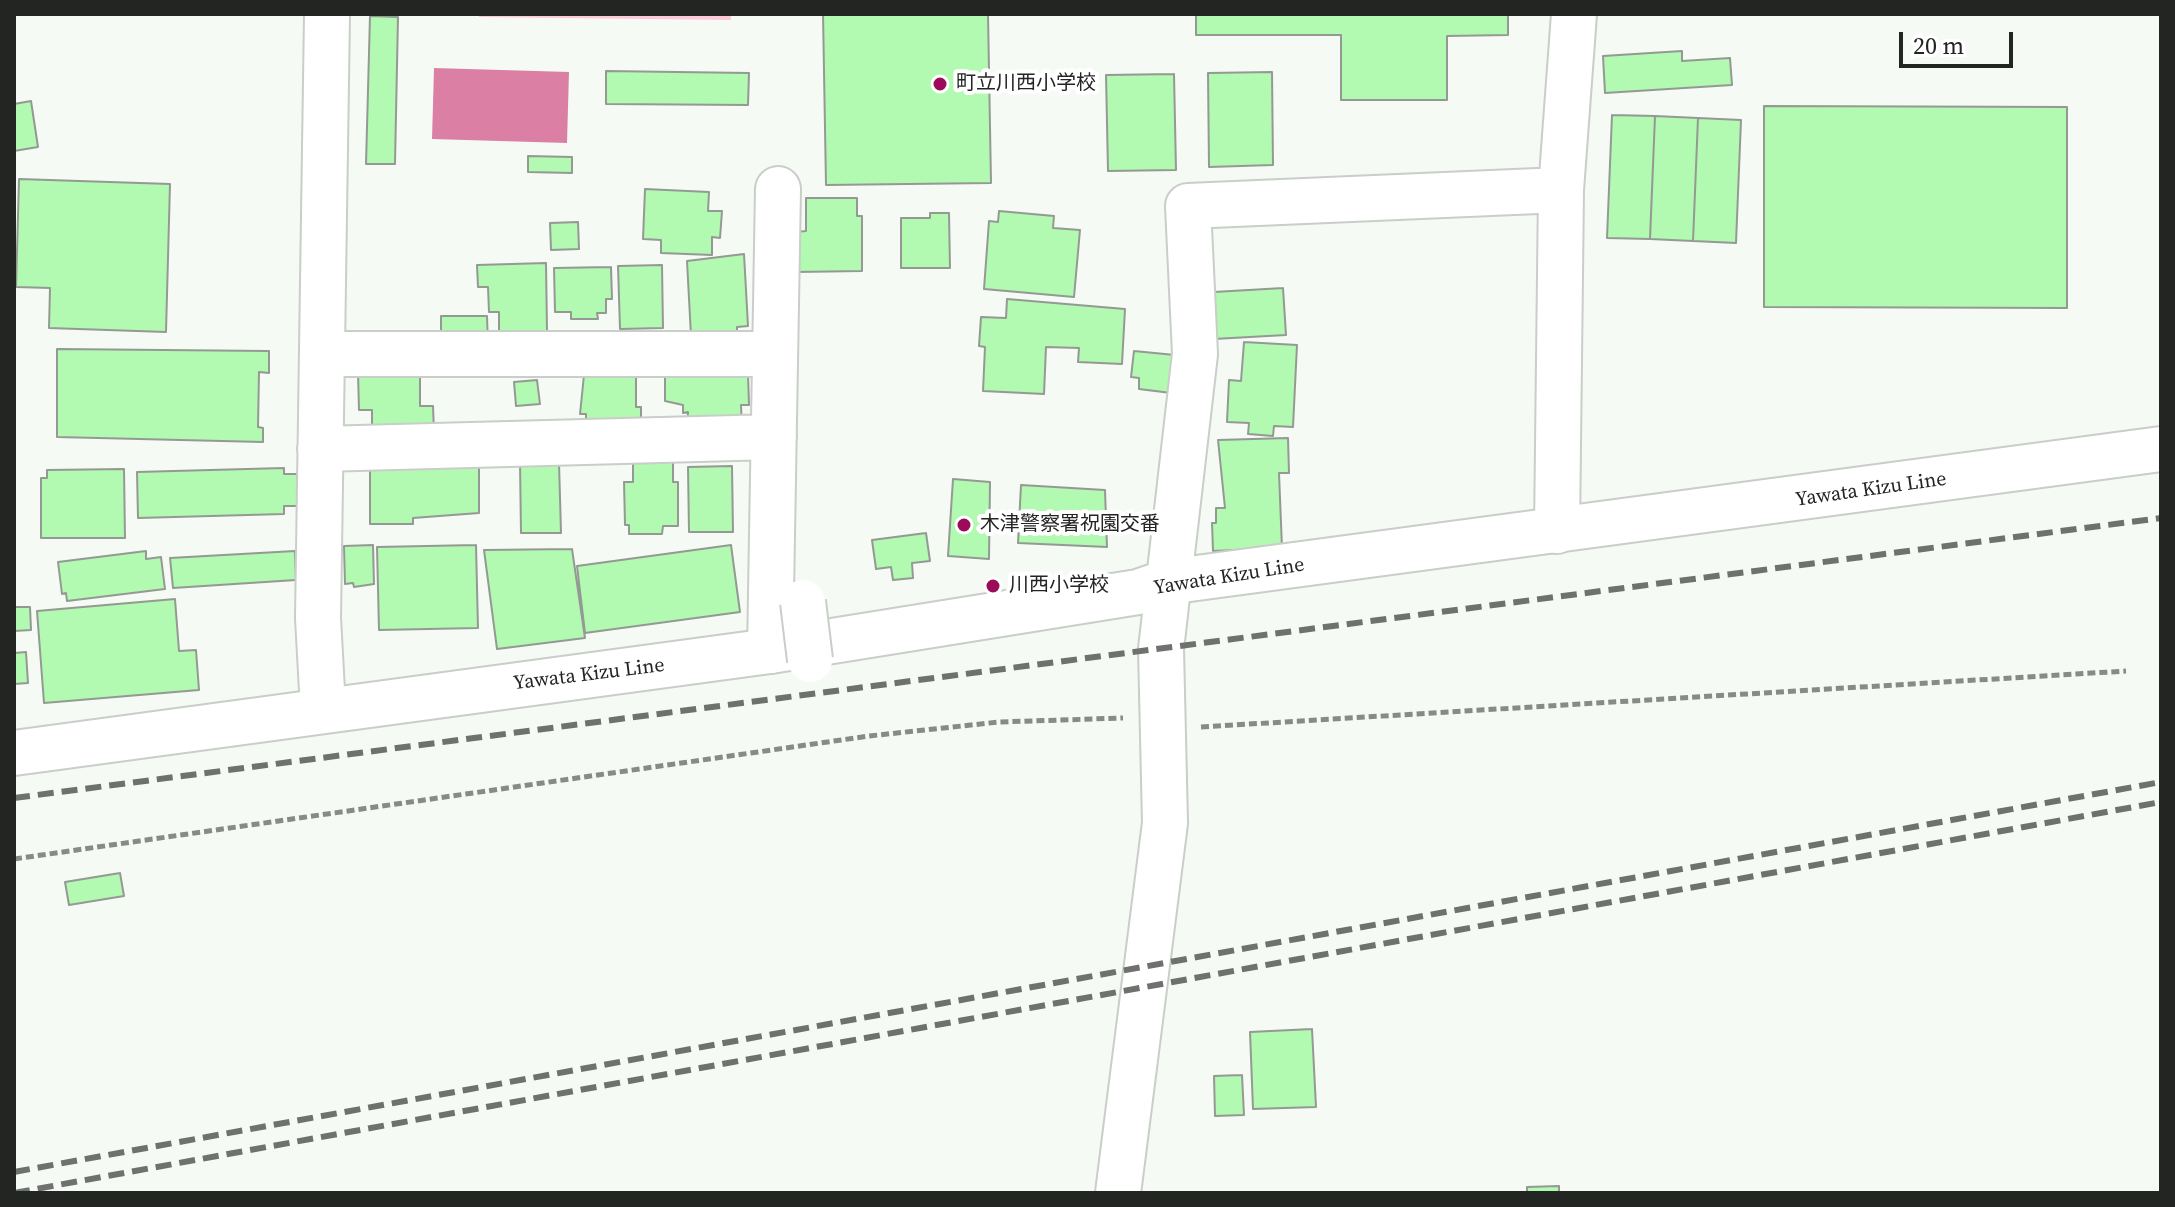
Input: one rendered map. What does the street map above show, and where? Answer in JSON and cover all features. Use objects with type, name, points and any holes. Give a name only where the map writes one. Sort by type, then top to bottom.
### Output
[{"type":"street","points":[[323,709],[318,618],[327,14]]},
{"type":"street","points":[[1557,531],[1561,190],[1574,14]]},
{"type":"street","points":[[778,189],[774,437],[790,655]]},
{"type":"street","points":[[1118,1193],[1165,823],[1161,649],[1195,354],[1188,206],[1561,190]]},
{"type":"street","points":[[322,354],[775,354]]},
{"type":"street","points":[[320,449],[774,437]]},
{"type":"street","name":"Yawata Kizu Line","points":[[14,753],[323,709],[790,655],[1138,592],[1167,582],[2161,449]]},
{"type":"street","points":[[790,655],[803,602]]},
{"type":"path","points":[[14,859],[869,736],[999,722],[1135,718],[1210,726],[2126,671]]},
{"type":"shaded area","points":[[479,14],[731,14],[731,20],[479,17]]},
{"type":"shaded area","points":[[434,68],[569,72],[567,143],[432,139]]},
{"type":"building","points":[[823,14],[988,14],[991,183],[826,185]]},
{"type":"building","points":[[1196,14],[1508,14],[1508,35],[1447,36],[1447,100],[1341,100],[1341,35],[1196,35]]},
{"type":"building","points":[[370,16],[398,17],[395,164],[366,164]]},
{"type":"building","points":[[1682,51],[1682,61],[1730,58],[1732,85],[1605,93],[1603,56]]},
{"type":"building","points":[[606,71],[749,73],[748,105],[606,104]]},
{"type":"building","points":[[1272,72],[1273,165],[1209,167],[1208,73]]},
{"type":"building","points":[[1174,74],[1176,170],[1108,171],[1106,75]]},
{"type":"building","points":[[31,101],[38,147],[14,151],[14,104]]},
{"type":"building","points":[[1764,106],[2067,107],[2067,308],[1764,307]]},
{"type":"building","points":[[1612,115],[1655,116],[1650,239],[1607,238]]},
{"type":"building","points":[[1655,116],[1698,118],[1693,241],[1650,239]]},
{"type":"building","points":[[1698,118],[1741,120],[1736,243],[1693,241]]},
{"type":"building","points":[[528,156],[572,157],[572,173],[528,172]]},
{"type":"building","points":[[19,179],[170,184],[166,332],[49,328],[50,288],[16,287]]},
{"type":"building","points":[[645,189],[709,192],[708,211],[722,211],[720,238],[712,237],[712,255],[661,253],[661,240],[643,239]]},
{"type":"building","points":[[806,198],[857,198],[857,216],[862,216],[862,271],[796,272],[796,232],[806,231]]},
{"type":"building","points":[[999,211],[1054,216],[1053,228],[1080,230],[1074,297],[984,289],[989,221],[998,222]]},
{"type":"building","points":[[930,213],[949,213],[950,268],[901,268],[901,218],[930,218]]},
{"type":"building","points":[[578,222],[579,249],[551,250],[550,223]]},
{"type":"building","points":[[744,254],[748,326],[737,327],[737,333],[691,336],[687,261]]},
{"type":"building","points":[[546,263],[547,331],[499,332],[499,312],[489,312],[488,287],[478,287],[477,265]]},
{"type":"building","points":[[662,265],[663,328],[620,329],[618,266]]},
{"type":"building","points":[[611,267],[612,299],[606,299],[606,313],[597,313],[598,319],[571,319],[571,312],[555,312],[554,268]]},
{"type":"building","points":[[1283,288],[1286,335],[1214,339],[1214,292]]},
{"type":"building","points":[[1007,299],[1125,309],[1122,364],[1078,362],[1079,348],[1046,347],[1044,394],[983,391],[985,347],[979,346],[981,317],[1006,318]]},
{"type":"building","points":[[441,316],[487,316],[488,345],[441,346]]},
{"type":"building","points":[[1244,342],[1297,345],[1293,427],[1274,426],[1273,436],[1248,434],[1249,423],[1227,422],[1229,380],[1241,381]]},
{"type":"building","points":[[57,349],[269,351],[269,373],[259,372],[258,427],[263,428],[263,442],[57,437]]},
{"type":"building","points":[[1134,351],[1175,355],[1171,393],[1139,389],[1139,378],[1131,377]]},
{"type":"building","points":[[358,373],[420,373],[420,406],[433,406],[434,432],[372,432],[372,410],[359,410]]},
{"type":"building","points":[[636,374],[636,407],[641,407],[641,431],[586,431],[586,414],[580,414],[584,375]]},
{"type":"building","points":[[748,374],[749,405],[741,405],[742,428],[687,429],[688,412],[683,413],[683,405],[665,401],[665,375]]},
{"type":"building","points":[[537,380],[540,404],[516,406],[514,382]]},
{"type":"building","points":[[1288,438],[1289,473],[1279,473],[1282,548],[1213,551],[1212,523],[1216,523],[1216,508],[1225,508],[1218,440]]},
{"type":"building","points":[[633,458],[673,458],[673,482],[678,482],[678,526],[663,526],[662,534],[629,534],[629,525],[625,525],[624,482],[633,482]]},
{"type":"building","points":[[559,462],[561,533],[521,533],[520,463]]},
{"type":"building","points":[[479,463],[479,513],[413,518],[413,524],[370,524],[370,464]]},
{"type":"building","points":[[732,466],[733,532],[689,532],[688,467]]},
{"type":"building","points":[[284,468],[284,474],[297,474],[298,506],[284,506],[284,514],[138,518],[137,472]]},
{"type":"building","points":[[124,469],[125,538],[41,538],[41,478],[47,478],[47,470]]},
{"type":"building","points":[[953,479],[990,482],[989,559],[948,556]]},
{"type":"building","points":[[1021,485],[1105,490],[1107,547],[1018,543]]},
{"type":"building","points":[[926,533],[930,561],[912,563],[913,578],[893,580],[891,567],[876,569],[872,540]]},
{"type":"building","points":[[373,545],[374,584],[354,587],[353,583],[345,584],[344,546]]},
{"type":"building","points":[[476,545],[478,628],[379,630],[377,547]]},
{"type":"building","points":[[731,545],[740,612],[585,633],[577,566]]},
{"type":"building","points":[[572,549],[585,638],[497,649],[484,550]]},
{"type":"building","points":[[146,551],[146,559],[161,557],[165,589],[67,601],[66,593],[62,594],[58,562]]},
{"type":"building","points":[[295,551],[296,580],[173,588],[170,558]]},
{"type":"building","points":[[175,599],[179,651],[196,650],[199,690],[44,703],[37,611]]},
{"type":"building","points":[[14,607],[30,607],[31,630],[14,631]]},
{"type":"building","points":[[26,652],[28,683],[14,684],[14,653]]},
{"type":"building","points":[[120,873],[124,896],[69,905],[65,882]]},
{"type":"building","points":[[1312,1029],[1316,1107],[1253,1109],[1250,1032]]},
{"type":"building","points":[[1242,1075],[1244,1115],[1215,1116],[1214,1076]]},
{"type":"building","points":[[1559,1186],[1559,1193],[1527,1193],[1527,1187]]},
{"type":"railway","points":[[14,798],[2161,518]]},
{"type":"railway","points":[[14,1172],[2161,782]]},
{"type":"railway","points":[[14,1193],[2161,802]]},
{"type":"place","name":"町立川西小学校","points":[[940,84]]},
{"type":"place","name":"木津警察署祝園交番","points":[[964,525]]},
{"type":"place","name":"川西小学校","points":[[993,586]]}]
